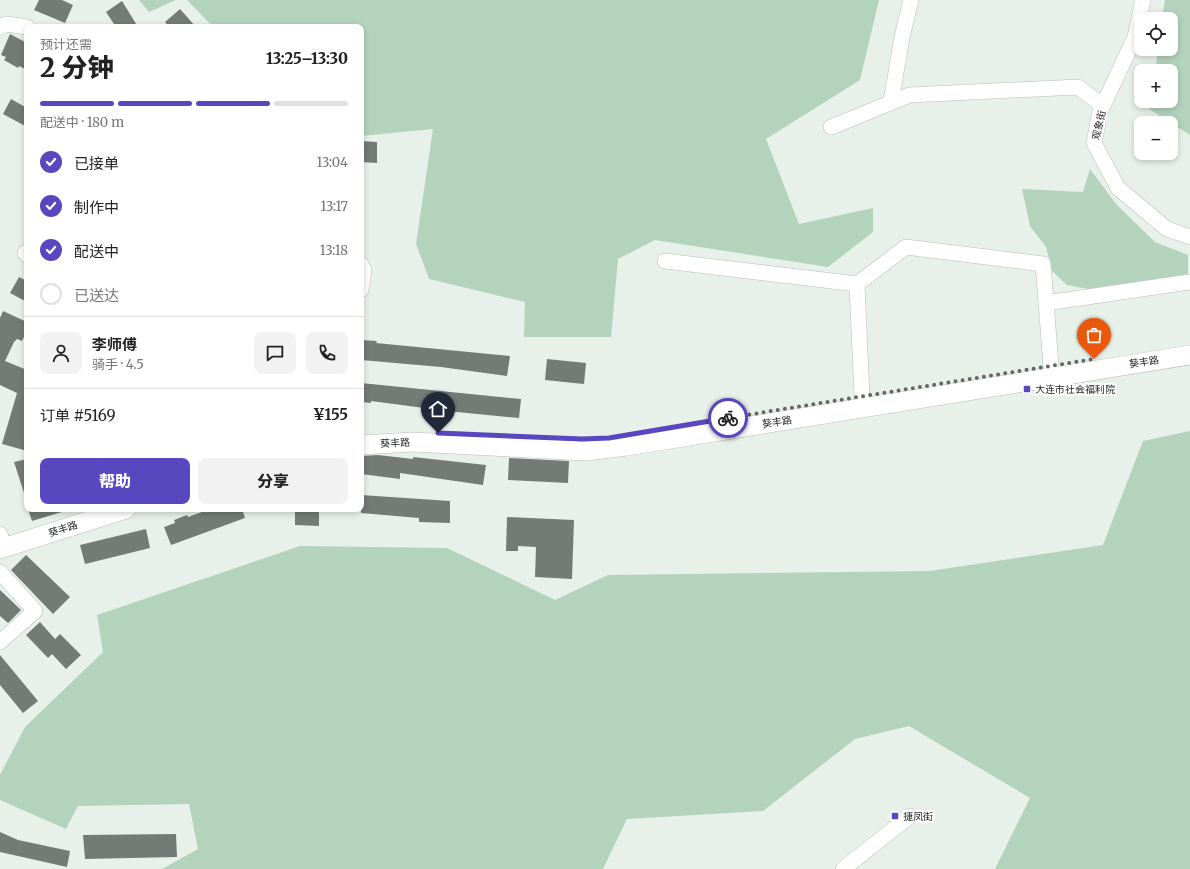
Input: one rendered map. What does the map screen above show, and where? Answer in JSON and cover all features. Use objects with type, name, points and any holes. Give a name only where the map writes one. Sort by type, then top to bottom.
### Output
[{"type":"main road","name":"葵丰路","points":[[364,433],[406,432],[582,439],[609,438],[1190,344]]},
{"type":"main road","name":"葵丰路","points":[[364,445],[413,442],[586,451],[627,446],[1190,355]]},
{"type":"main road","name":"葵丰路","points":[[1,541],[78,512]]},
{"type":"main road","name":"葵丰路","points":[[1,541],[114,512]]},
{"type":"street","points":[[891,102],[902,37],[911,0]]},
{"type":"street","name":"观象街","points":[[1143,0],[1135,37],[1103,106],[1094,143],[1118,188],[1167,229],[1190,237]]},
{"type":"street","points":[[0,27],[7,24],[24,27]]},
{"type":"street","points":[[831,127],[910,95],[1078,87],[1103,106]]},
{"type":"street","points":[[665,261],[857,284],[906,247],[1043,264],[1051,366]]},
{"type":"street","points":[[1046,303],[1190,282]]},
{"type":"street","points":[[857,284],[862,397]]},
{"type":"street","points":[[0,572],[35,611],[0,642]]},
{"type":"street","points":[[843,869],[910,816]]},
{"type":"green space","points":[[139,0],[176,0],[149,12]]},
{"type":"green space","points":[[187,0],[879,0],[860,80],[766,139],[799,224],[873,208],[873,232],[828,267],[655,240],[618,259],[611,337],[524,337],[525,302],[429,279],[416,244],[433,129],[364,136],[364,24],[210,24]]},
{"type":"green space","points":[[1165,0],[1190,0],[1190,135],[1178,127],[1178,116],[1160,116],[1149,109],[1178,108],[1178,64],[1156,64],[1157,56],[1178,56],[1178,12],[1163,12]]},
{"type":"green space","points":[[1090,169],[1116,204],[1155,242],[1188,255],[1188,274],[1088,289],[1067,285],[1052,271],[1046,247],[1030,226],[1022,189],[1083,192]]},
{"type":"green space","points":[[1190,431],[1190,869],[995,869],[1030,798],[909,726],[855,739],[763,811],[627,819],[603,869],[162,869],[198,849],[189,804],[78,806],[66,829],[0,800],[0,775],[25,727],[103,652],[97,615],[300,546],[447,548],[555,600],[608,575],[930,571],[1103,545],[1143,441]]},
{"type":"building","points":[[39,0],[62,0],[73,5],[65,23],[34,10]]},
{"type":"building","points":[[122,1],[136,24],[114,24],[106,12]]},
{"type":"building","points":[[180,9],[193,24],[167,24],[165,22]]},
{"type":"building","points":[[10,34],[24,41],[24,68],[19,66],[18,68],[4,60],[6,57],[1,55]]},
{"type":"building","points":[[11,99],[24,106],[24,125],[3,114]]},
{"type":"building","points":[[364,141],[377,142],[377,163],[364,162]]},
{"type":"building","points":[[19,277],[24,280],[24,300],[10,293]]},
{"type":"building","points":[[3,311],[24,321],[24,337],[22,341],[17,339],[14,342],[5,361],[24,369],[24,450],[2,444],[17,393],[0,385],[0,318]]},
{"type":"building","points":[[364,340],[377,341],[376,343],[510,356],[507,376],[441,367],[364,360]]},
{"type":"building","points":[[547,359],[586,363],[584,384],[545,380]]},
{"type":"building","points":[[364,383],[521,399],[519,418],[447,411],[371,401],[371,403],[364,402]]},
{"type":"building","points":[[378,455],[413,459],[413,457],[486,465],[483,485],[400,473],[400,479],[364,474],[364,456]]},
{"type":"building","points":[[509,458],[569,461],[568,483],[508,480]]},
{"type":"building","points":[[24,460],[24,493],[14,462]]},
{"type":"building","points":[[364,495],[450,501],[450,523],[419,522],[419,518],[361,513],[364,512]]},
{"type":"building","points":[[29,512],[62,512],[32,521]]},
{"type":"building","points":[[202,512],[243,512],[245,518],[171,545],[164,527],[175,523],[174,520],[187,515],[188,517]]},
{"type":"building","points":[[295,512],[319,512],[319,526],[295,525]]},
{"type":"building","points":[[507,517],[574,520],[572,579],[535,577],[536,547],[518,546],[518,551],[506,551]]},
{"type":"building","points":[[146,529],[150,548],[85,564],[80,545]]},
{"type":"building","points":[[26,555],[70,597],[53,614],[11,570]]},
{"type":"building","points":[[0,590],[21,610],[8,623],[0,616]]},
{"type":"building","points":[[40,622],[55,639],[60,634],[81,655],[66,669],[52,654],[48,658],[26,635]]},
{"type":"building","points":[[0,655],[38,701],[23,713],[0,685]]},
{"type":"building","points":[[0,832],[18,840],[70,851],[67,867],[0,852]]},
{"type":"building","points":[[176,834],[177,857],[85,859],[83,835]]},
{"type":"way so far","points":[[728,418],[1094,359]]},
{"type":"place","name":"大连市社会福利院","points":[[1027,389]]},
{"type":"place","name":"捷凤街","points":[[895,816]]},
{"type":"route","points":[[438,433],[526,438],[609,438],[728,418]]}]
